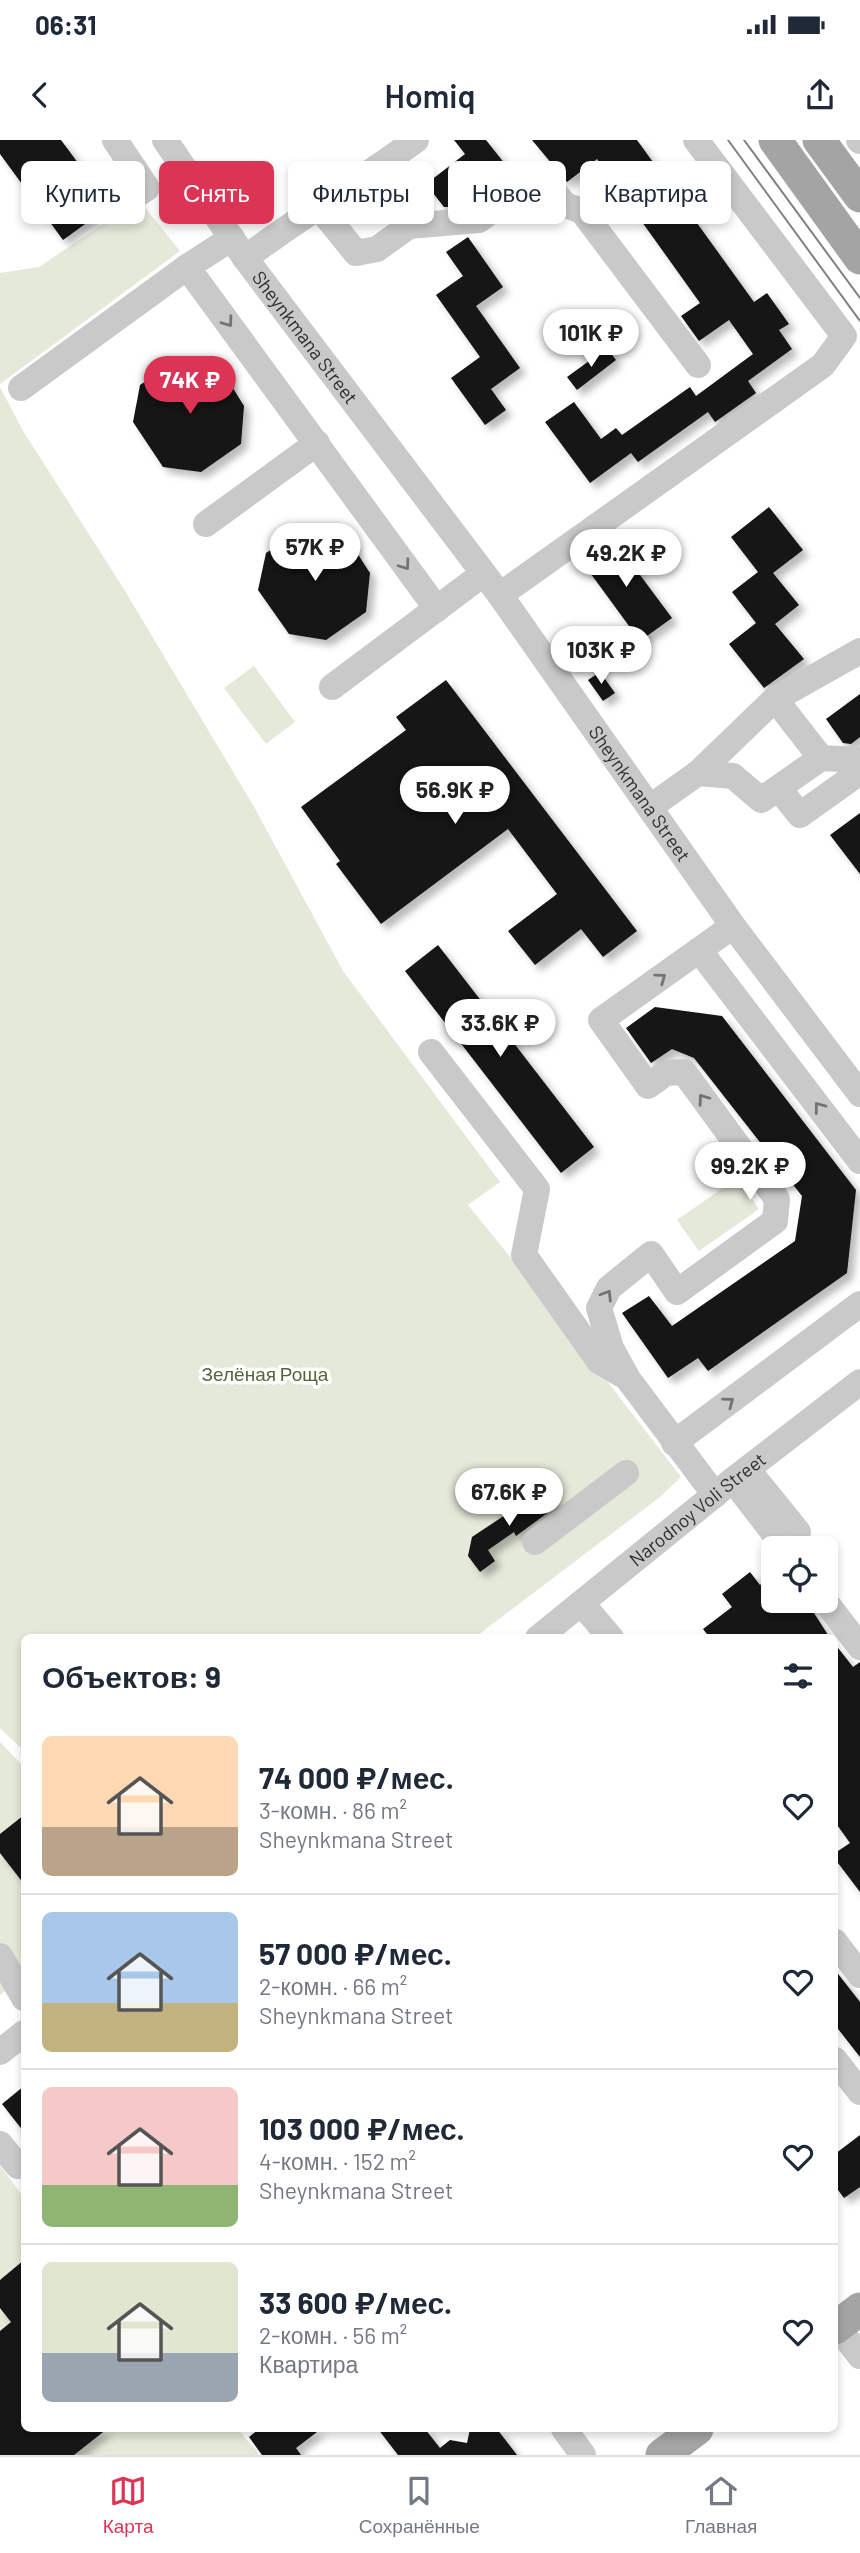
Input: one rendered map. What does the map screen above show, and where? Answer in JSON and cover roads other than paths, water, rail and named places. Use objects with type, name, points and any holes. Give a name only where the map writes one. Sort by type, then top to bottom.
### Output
[{"type":"main road","points":[[775,140],[860,258]]},
{"type":"main road","points":[[819,140],[860,196]]},
{"type":"main road","points":[[662,2455],[693,2432]]},
{"type":"street","points":[[115,140],[129,161]]},
{"type":"street","name":"Sheynkmana Street","points":[[165,140],[238,248],[500,595],[733,926],[860,1094]]},
{"type":"street","points":[[387,161],[416,140]]},
{"type":"street","points":[[500,595],[823,365],[844,335],[696,140]]},
{"type":"street","points":[[333,224],[356,253],[377,250],[409,226],[479,220],[530,183],[548,184],[565,205],[582,211],[698,365]]},
{"type":"street","points":[[21,388],[187,267],[238,248],[288,222]]},
{"type":"street","points":[[187,267],[437,609]]},
{"type":"street","points":[[206,524],[317,443]]},
{"type":"street","points":[[332,687],[483,574]]},
{"type":"street","points":[[650,807],[698,773],[775,699],[860,651]]},
{"type":"street","points":[[775,699],[821,758]]},
{"type":"street","points":[[698,773],[733,776],[761,800],[821,758],[860,760]]},
{"type":"street","points":[[779,789],[800,815],[860,772]]},
{"type":"street","points":[[733,926],[601,1020],[648,1086],[666,1073],[684,1072],[777,1199],[775,1220],[677,1292],[651,1254],[609,1288],[599,1308],[611,1348],[628,1379],[674,1443],[732,1482],[787,1536]]},
{"type":"street","points":[[699,950],[860,1161]]},
{"type":"street","points":[[431,1052],[537,1189],[524,1255],[599,1361],[628,1379]]},
{"type":"street","points":[[674,1443],[860,1304]]},
{"type":"street","name":"Narodnoy Voli Street","points":[[543,1634],[860,1382]]},
{"type":"street","points":[[535,1542],[626,1473]]},
{"type":"street","points":[[582,1604],[608,1634]]},
{"type":"street","points":[[834,1613],[860,1647]]},
{"type":"street","points":[[838,1946],[859,1971]]},
{"type":"street","points":[[0,1956],[21,1993]]},
{"type":"street","points":[[0,2052],[21,2035]]},
{"type":"street","points":[[838,2064],[860,2092]]},
{"type":"street","points":[[0,2144],[18,2166]]},
{"type":"street","points":[[844,2321],[860,2356]]},
{"type":"street","points":[[566,2432],[583,2455]]},
{"type":"tram line","points":[[728,140],[860,321]]},
{"type":"tram line","points":[[744,140],[860,298]]},
{"type":"park label","name":"Зелёная Роща","points":[[265,1374]]}]
